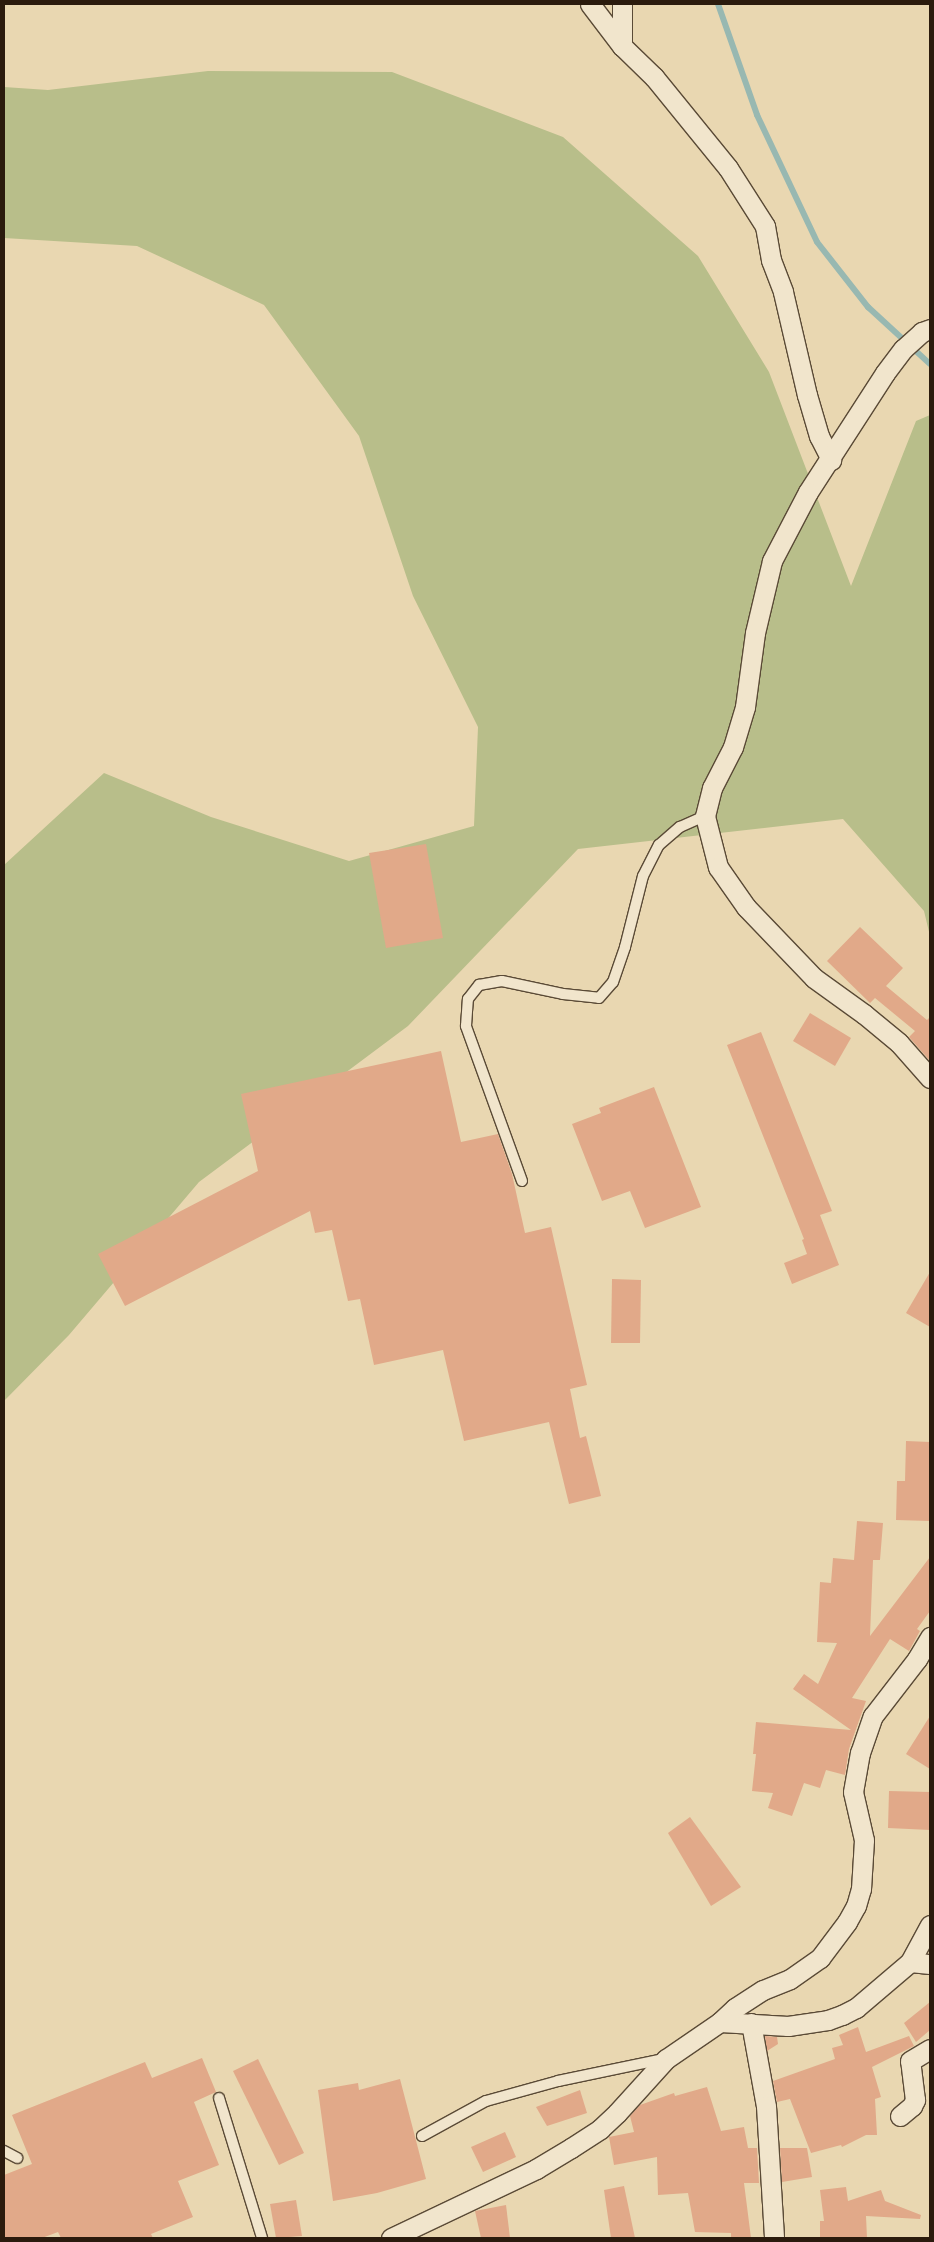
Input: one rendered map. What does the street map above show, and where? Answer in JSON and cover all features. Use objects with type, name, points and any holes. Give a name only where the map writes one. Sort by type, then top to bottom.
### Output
[{"type":"street","points":[[590,4],[622,46],[654,77],[728,168],[765,226],[771,260],[783,292],[807,395],[819,436],[831,460]]},
{"type":"street","points":[[622,4],[622,46]]},
{"type":"street","points":[[926,330],[903,349],[885,373],[831,460],[808,492],[772,561],[755,633],[745,707],[734,747],[712,788],[705,816],[718,867],[746,907],[814,978],[864,1014],[899,1043],[930,1078]]},
{"type":"street","points":[[391,2238],[536,2169],[571,2148],[600,2129],[666,2059],[720,2022],[735,2008],[763,1990],[790,1979],[820,1958],[847,1922],[856,1906],[861,1889],[864,1840],[853,1792],[860,1753],[873,1716],[917,1660],[930,1636]]},
{"type":"street","points":[[720,2022],[788,2026],[828,2020],[842,2015],[856,2008],[910,1962],[930,1925]]},
{"type":"street","points":[[910,1962],[930,1964]]},
{"type":"street","points":[[751,2023],[766,2106],[774,2238]]},
{"type":"street","points":[[900,2116],[912,2106],[915,2100],[909,2068],[910,2062],[916,2056],[930,2049]]},
{"type":"lane","points":[[522,1181],[466,1026],[468,999],[479,986],[502,981],[563,994],[599,998],[613,982],[625,947],[643,876],[660,845],[680,827],[705,816]]},
{"type":"lane","points":[[422,2136],[486,2101],[558,2081],[666,2059]]},
{"type":"lane","points":[[219,2098],[262,2238]]},
{"type":"lane","points":[[4,2151],[17,2158]]},
{"type":"green space","points":[[208,71],[392,72],[563,137],[698,256],[769,372],[851,586],[916,421],[930,415],[930,936],[924,911],[843,819],[578,849],[408,1026],[199,1182],[69,1335],[4,1401],[4,865],[104,773],[211,817],[349,861],[474,826],[478,727],[413,596],[359,436],[264,305],[137,246],[4,238],[4,87],[48,90]]},
{"type":"building","points":[[426,844],[443,938],[386,948],[369,853]]},
{"type":"building","points":[[860,927],[903,968],[886,986],[927,1020],[930,1017],[930,1061],[909,1037],[915,1031],[875,998],[870,1003],[827,961]]},
{"type":"building","points":[[810,1013],[851,1038],[835,1066],[793,1041]]},
{"type":"building","points":[[761,1032],[832,1211],[820,1215],[839,1265],[792,1284],[784,1263],[807,1254],[802,1240],[804,1239],[727,1045]]},
{"type":"building","points":[[441,1051],[461,1142],[498,1134],[512,1174],[525,1233],[551,1227],[587,1385],[570,1389],[580,1438],[586,1436],[601,1496],[569,1504],[549,1422],[464,1441],[443,1350],[374,1365],[360,1299],[348,1301],[332,1230],[315,1233],[310,1211],[125,1306],[98,1254],[258,1171],[241,1094]]},
{"type":"building","points":[[654,1087],[701,1207],[645,1228],[630,1191],[602,1201],[572,1124],[601,1113],[599,1108]]},
{"type":"building","points":[[930,1272],[930,1327],[906,1313]]},
{"type":"building","points":[[612,1279],[641,1280],[640,1343],[611,1343]]},
{"type":"building","points":[[906,1441],[930,1442],[930,1521],[896,1520],[897,1481],[905,1481]]},
{"type":"building","points":[[857,1521],[883,1523],[880,1560],[873,1560],[870,1636],[930,1557],[930,1611],[917,1629],[920,1631],[909,1651],[890,1639],[852,1698],[866,1701],[849,1749],[845,1775],[826,1770],[820,1788],[804,1783],[792,1816],[768,1808],[773,1793],[752,1791],[756,1754],[753,1754],[756,1722],[851,1730],[793,1689],[804,1674],[818,1684],[837,1643],[817,1642],[820,1582],[831,1583],[833,1558],[854,1560]]},
{"type":"building","points":[[930,1716],[930,1769],[906,1754]]},
{"type":"building","points":[[889,1791],[930,1792],[930,1830],[888,1828]]},
{"type":"building","points":[[690,1817],[741,1887],[711,1906],[668,1833]]},
{"type":"building","points":[[930,2002],[930,2030],[916,2042],[904,2023]]},
{"type":"building","points":[[858,2027],[866,2052],[909,2036],[914,2046],[872,2067],[881,2097],[875,2099],[877,2135],[866,2135],[842,2147],[841,2145],[811,2153],[790,2099],[777,2102],[773,2081],[835,2059],[832,2048],[843,2045],[839,2035]]},
{"type":"building","points":[[765,2036],[777,2037],[778,2044],[767,2051]]},
{"type":"building","points":[[202,2058],[216,2092],[194,2102],[219,2165],[178,2181],[193,2217],[151,2234],[153,2238],[61,2238],[58,2232],[42,2238],[4,2238],[4,2175],[32,2164],[12,2115],[145,2062],[152,2078]]},
{"type":"building","points":[[258,2059],[304,2153],[279,2165],[233,2071]]},
{"type":"building","points":[[400,2079],[426,2179],[377,2193],[333,2201],[318,2090],[358,2083],[359,2090]]},
{"type":"building","points":[[707,2087],[721,2131],[744,2127],[748,2148],[757,2148],[759,2183],[744,2183],[751,2238],[731,2238],[731,2233],[695,2232],[688,2193],[658,2195],[657,2157],[614,2165],[609,2137],[634,2132],[630,2116],[640,2105],[674,2093],[675,2096]]},
{"type":"building","points":[[580,2090],[587,2113],[547,2126],[536,2107]]},
{"type":"building","points":[[505,2132],[516,2157],[483,2172],[471,2147]]},
{"type":"building","points":[[780,2148],[807,2148],[812,2177],[782,2182]]},
{"type":"building","points":[[624,2186],[635,2238],[611,2238],[604,2190]]},
{"type":"building","points":[[846,2187],[848,2201],[881,2190],[885,2201],[921,2215],[920,2219],[866,2216],[867,2238],[820,2238],[820,2221],[824,2221],[820,2190]]},
{"type":"building","points":[[296,2200],[302,2236],[276,2238],[270,2204]]},
{"type":"building","points":[[506,2205],[510,2238],[481,2238],[475,2211]]},
{"type":"waterway","points":[[718,4],[757,115],[817,242],[868,307],[930,364]]}]
